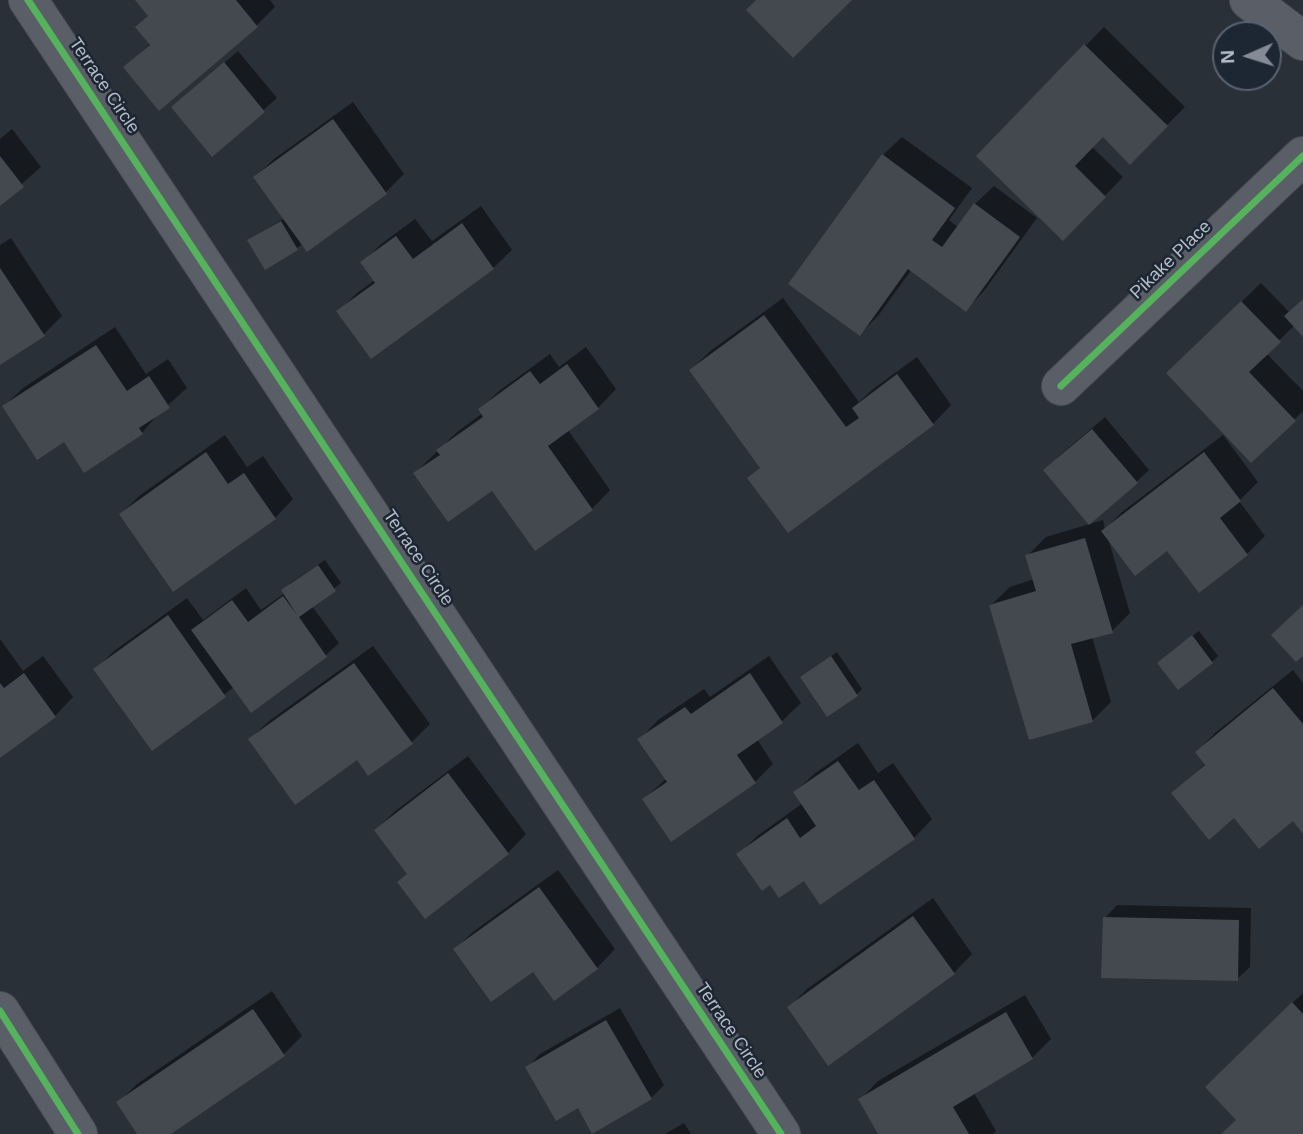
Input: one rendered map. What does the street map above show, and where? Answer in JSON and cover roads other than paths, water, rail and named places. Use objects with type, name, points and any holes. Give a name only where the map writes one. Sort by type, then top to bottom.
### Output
[{"type":"street","name":"Terrace Circle","points":[[28,0],[781,1134]]},
{"type":"street","points":[[1249,0],[1303,41]]},
{"type":"street","name":"Pikake Place","points":[[1061,386],[1303,156]]},
{"type":"street","points":[[0,1011],[78,1134]]}]
